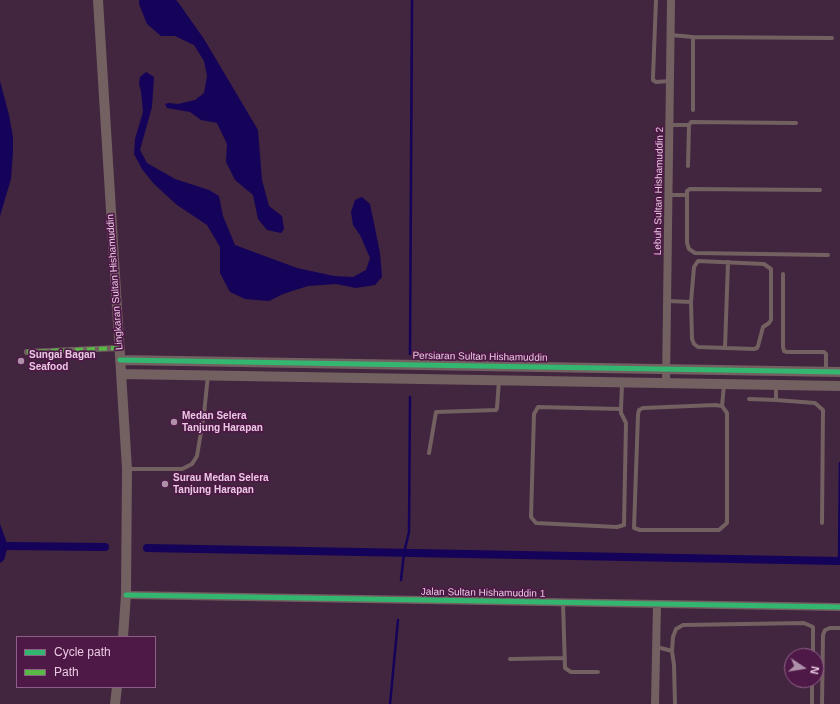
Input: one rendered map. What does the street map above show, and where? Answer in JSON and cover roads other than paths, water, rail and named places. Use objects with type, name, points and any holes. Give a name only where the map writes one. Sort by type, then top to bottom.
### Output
[{"type":"street","name":"Lingkaran Sultan Hishamuddin","points":[[98,0],[127,469],[126,595],[123,636]]},
{"type":"street","name":"Lebuh Sultan Hishamuddin 2","points":[[666,383],[671,0]]},
{"type":"street","points":[[27,352],[119,348]]},
{"type":"street","name":"Persiaran Sultan Hishamuddin","points":[[120,360],[840,372]]},
{"type":"street","points":[[279,363],[279,376]]},
{"type":"street","points":[[121,374],[840,386]]},
{"type":"street","name":"Jalan Sultan Hishamuddin 1","points":[[126,595],[840,607]]},
{"type":"street","points":[[655,704],[657,605]]},
{"type":"street","points":[[115,704],[117,688]]},
{"type":"lane","points":[[656,0],[652,77],[656,82],[670,81]]},
{"type":"lane","points":[[671,35],[832,38]]},
{"type":"lane","points":[[693,36],[693,110]]},
{"type":"lane","points":[[670,125],[689,125],[691,122],[796,123]]},
{"type":"lane","points":[[688,166],[689,125]]},
{"type":"lane","points":[[820,190],[690,189],[687,191],[687,243],[689,249],[695,253],[828,255]]},
{"type":"lane","points":[[669,195],[687,195]]},
{"type":"lane","points":[[698,261],[764,264],[771,269],[771,320],[762,327],[757,348],[698,347],[694,344],[692,339],[691,302],[694,267],[695,263],[698,261]]},
{"type":"lane","points":[[725,348],[728,262]]},
{"type":"lane","points":[[783,274],[782,347],[784,351],[787,352],[824,352],[826,354],[826,372]]},
{"type":"lane","points":[[668,301],[691,302]]},
{"type":"lane","points":[[127,469],[182,469],[192,464],[197,456],[204,414],[208,375]]},
{"type":"lane","points":[[429,453],[436,412],[496,410],[499,380]]},
{"type":"lane","points":[[621,409],[538,407],[534,414],[531,517],[536,523],[618,527],[624,525],[626,423],[621,413],[622,382]]},
{"type":"lane","points":[[722,406],[651,407],[639,410],[634,528],[640,530],[720,530],[727,523],[727,412],[722,406],[724,384]]},
{"type":"lane","points":[[776,384],[776,400]]},
{"type":"lane","points":[[749,399],[815,403],[823,410],[822,523]]},
{"type":"lane","points":[[563,603],[565,668],[570,672],[598,672]]},
{"type":"lane","points":[[675,704],[674,665],[672,651],[673,637],[676,629],[683,625],[804,623],[813,627],[813,648]]},
{"type":"lane","points":[[822,704],[823,635],[825,630],[830,628],[840,628]]},
{"type":"lane","points":[[656,647],[672,651]]},
{"type":"lane","points":[[510,659],[565,658]]},
{"type":"lane","points":[[812,688],[812,704]]},
{"type":"waterway","points":[[410,354],[412,0]]},
{"type":"waterway","points":[[401,580],[404,553],[409,532],[410,397]]},
{"type":"waterway","points":[[839,561],[840,463]]},
{"type":"waterway","points":[[8,546],[105,547]]},
{"type":"waterway","points":[[147,548],[840,561]]},
{"type":"waterway","points":[[390,704],[398,620]]},
{"type":"place","name":"Sungai Bagan Seafood","points":[[21,361]]},
{"type":"place","name":"Medan Selera Tanjung Harapan","points":[[174,422]]},
{"type":"place","name":"Surau Medan Selera Tanjung Harapan","points":[[165,484]]}]
